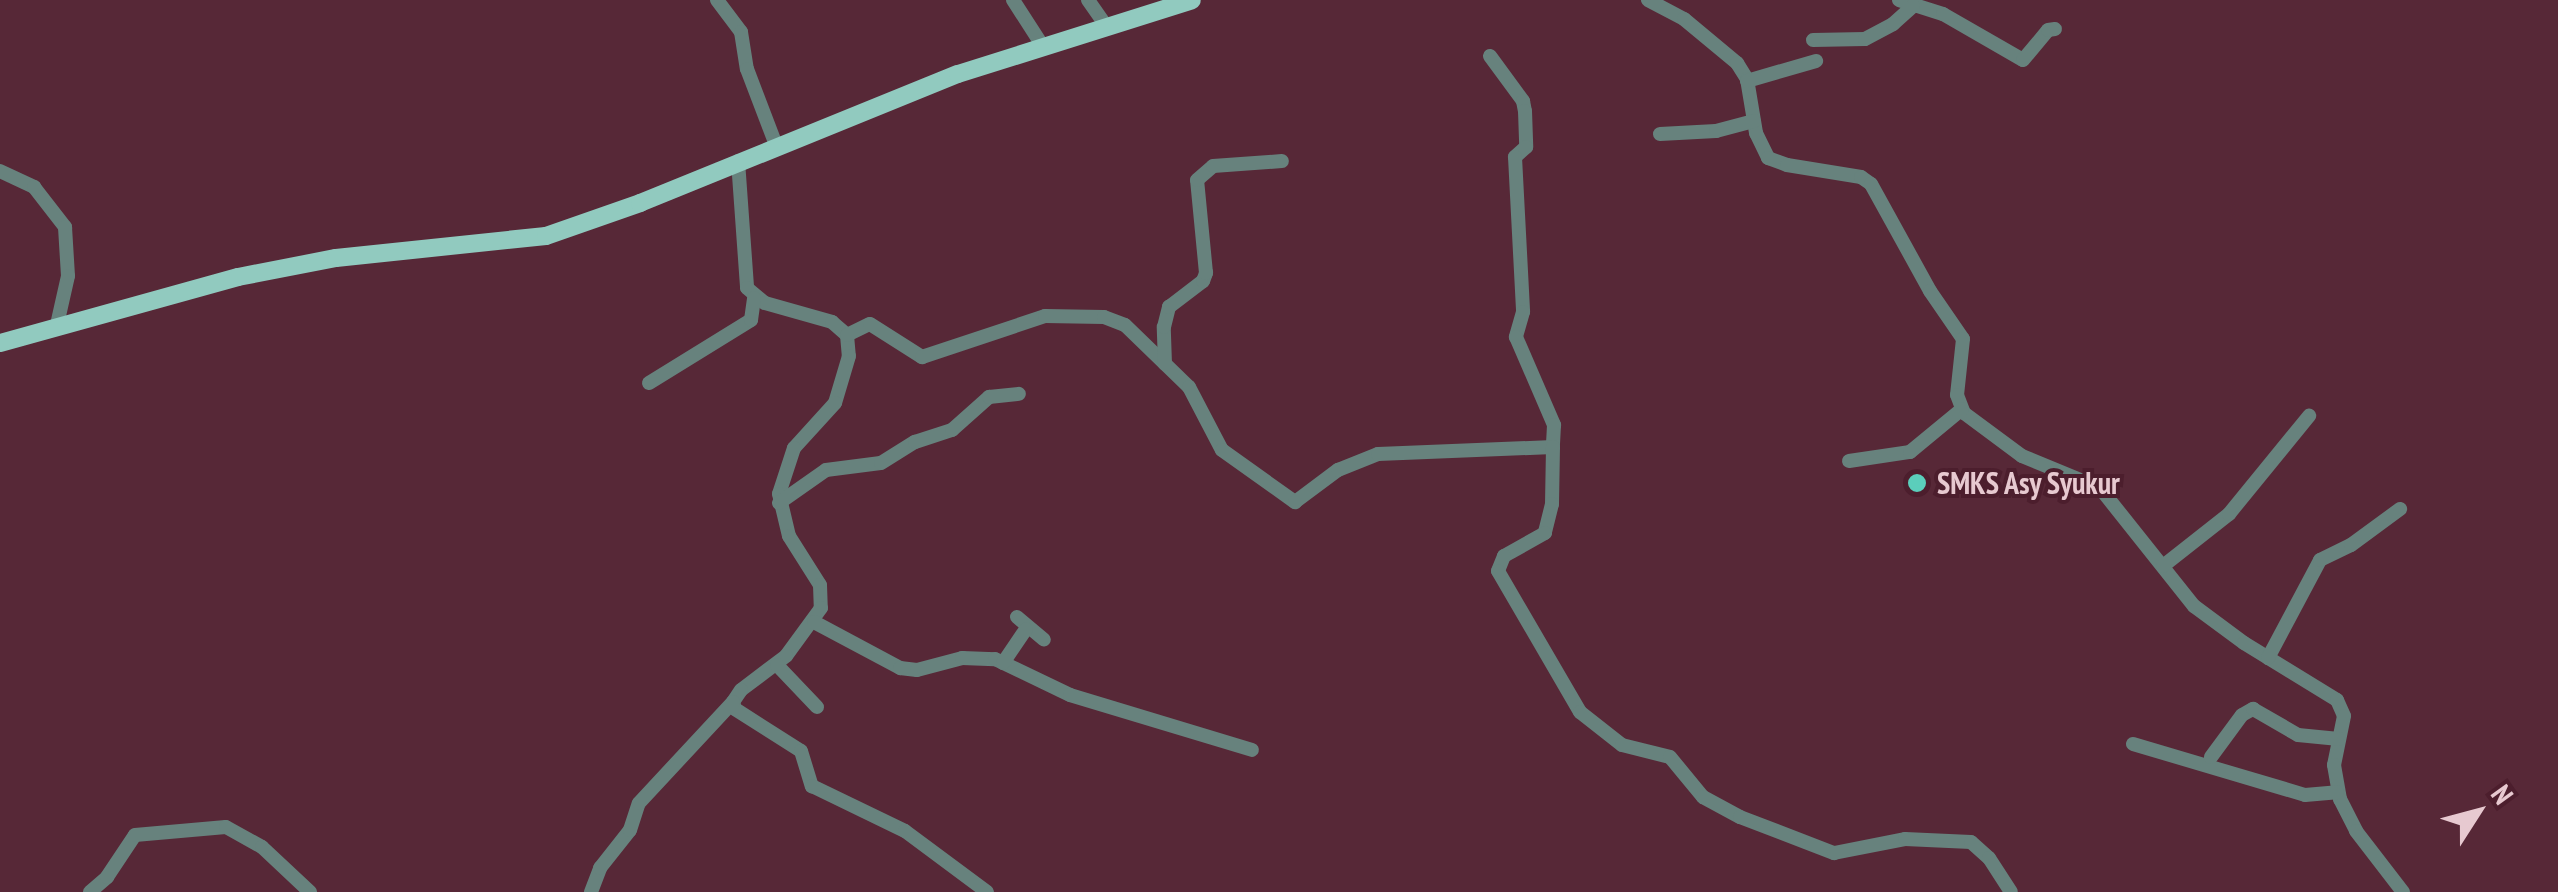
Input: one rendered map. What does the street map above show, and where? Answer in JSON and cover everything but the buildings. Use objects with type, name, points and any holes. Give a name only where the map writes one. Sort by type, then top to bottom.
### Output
[{"type":"main road","points":[[0,344],[238,276],[304,264],[534,238],[605,217],[824,126],[1042,45],[1192,0]]},
{"type":"street","points":[[717,0],[740,32],[748,68],[776,145]]},
{"type":"street","points":[[1013,0],[1042,45]]},
{"type":"street","points":[[1088,0],[1105,24]]},
{"type":"street","points":[[1648,0],[1722,48],[1747,82],[1757,134],[1778,163],[1861,177],[1871,184],[1934,298],[1962,339],[1957,395],[1962,409],[2022,456],[2100,488],[2194,606],[2337,700],[2344,716],[2334,766],[2337,792],[2356,831],[2403,892]]},
{"type":"street","points":[[1812,40],[1865,40],[1893,24],[1906,3],[1943,14],[2022,60],[2048,30],[2055,30]]},
{"type":"street","points":[[1490,56],[1523,100],[1525,111],[1526,148],[1514,157],[1523,312],[1516,341],[1554,425],[1556,468],[1545,534],[1504,556],[1498,571],[1580,712],[1622,745],[1670,757],[1704,798],[1740,817],[1834,853],[1904,839],[1971,842],[1989,858],[2011,892]]},
{"type":"street","points":[[1747,82],[1816,61]]},
{"type":"street","points":[[1660,134],[1757,134]]},
{"type":"street","points":[[1165,365],[1164,327],[1169,307],[1203,282],[1206,273],[1197,180],[1212,166],[1282,160]]},
{"type":"street","points":[[649,383],[751,320],[754,298],[743,275],[738,161]]},
{"type":"street","points":[[0,170],[34,187],[65,227],[68,276],[57,325]]},
{"type":"street","points":[[591,892],[600,868],[630,830],[639,803],[749,683],[776,665],[814,622],[824,597],[799,556],[778,504],[794,448],[836,403],[849,356],[846,335],[822,318],[754,298]]},
{"type":"street","points":[[846,335],[870,324],[922,358],[1045,316],[1104,317],[1125,325],[1200,402],[1222,450],[1295,502],[1338,470],[1378,454],[1553,447]]},
{"type":"street","points":[[778,504],[816,475],[881,463],[915,442],[952,430],[989,397],[1019,394]]},
{"type":"street","points":[[1849,461],[1910,452],[1962,409]]},
{"type":"street","points":[[2163,566],[2230,514],[2309,416]]},
{"type":"street","points":[[2268,658],[2320,560],[2351,545],[2400,510]]},
{"type":"street","points":[[814,622],[907,670],[962,658],[1003,663],[1070,695],[1252,750]]},
{"type":"street","points":[[1003,663],[1021,623],[1044,640]]},
{"type":"street","points":[[776,665],[817,706]]},
{"type":"street","points":[[733,702],[740,715],[801,750],[808,778],[818,790],[905,831],[987,892]]},
{"type":"street","points":[[2211,757],[2242,716],[2253,709],[2298,735],[2340,739]]},
{"type":"street","points":[[2133,744],[2305,795],[2337,792]]},
{"type":"street","points":[[90,892],[135,835],[226,827],[262,847],[310,892]]},
{"type":"place","name":"SMKS Asy Syukur","points":[[1917,483]]}]
